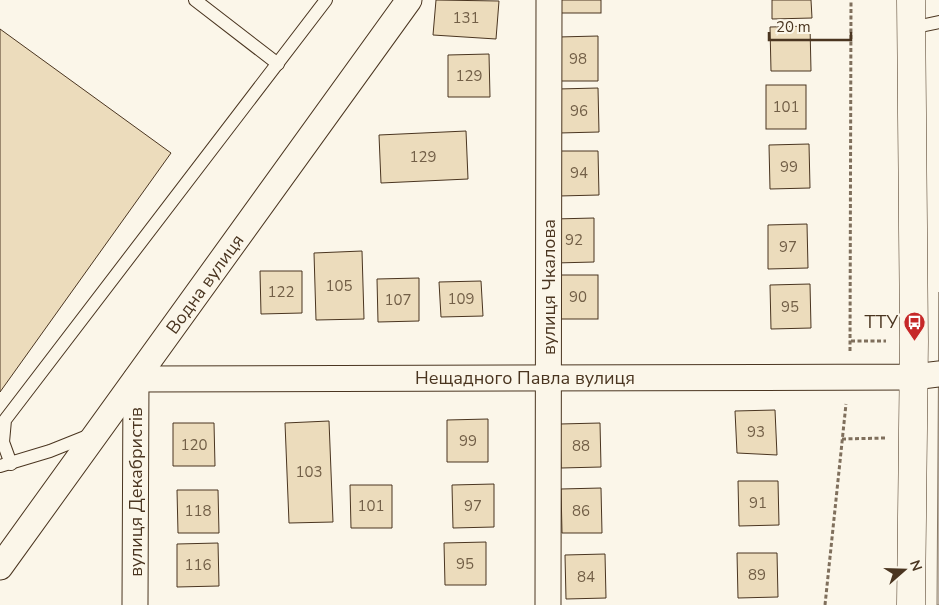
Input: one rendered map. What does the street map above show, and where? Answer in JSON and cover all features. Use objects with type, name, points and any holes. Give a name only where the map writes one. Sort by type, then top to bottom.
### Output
[{"type":"street","name":"Водна вулиця","points":[[0,567],[409,0]]},
{"type":"street","name":"вулиця Чкалова","points":[[548,605],[549,0]]},
{"type":"street","points":[[911,0],[914,340],[926,376],[911,605]]},
{"type":"street","name":"Нещадного Павла вулиця","points":[[136,379],[926,376]]},
{"type":"street","name":"вулиця Декабристів","points":[[135,605],[136,379]]},
{"type":"lane","points":[[195,0],[278,64]]},
{"type":"lane","points":[[98,432],[5,465],[3,442],[5,420],[326,0]]},
{"type":"lane","points":[[912,28],[939,22]]},
{"type":"path","points":[[826,605],[850,377],[851,0]]},
{"type":"path","points":[[851,341],[914,340]]},
{"type":"shaded area","points":[[939,292],[939,605],[937,605]]},
{"type":"building","points":[[436,0],[499,1],[496,39],[433,35]]},
{"type":"building","points":[[561,0],[601,0],[601,13],[561,13]]},
{"type":"building","points":[[772,0],[811,0],[812,18],[772,19]]},
{"type":"building","points":[[810,26],[811,71],[771,71],[770,27]]},
{"type":"building","points":[[0,29],[171,153],[0,392]]},
{"type":"building","points":[[598,36],[598,81],[559,81],[558,37]]},
{"type":"building","points":[[489,54],[490,97],[448,97],[448,55]]},
{"type":"building","points":[[766,85],[806,85],[806,129],[766,129]]},
{"type":"building","points":[[598,88],[599,132],[559,133],[558,89]]},
{"type":"building","points":[[466,131],[468,179],[381,183],[379,135]]},
{"type":"building","points":[[809,144],[810,188],[770,189],[769,145]]},
{"type":"building","points":[[559,151],[598,151],[599,195],[559,196]]},
{"type":"building","points":[[594,218],[594,262],[555,263],[554,219]]},
{"type":"building","points":[[807,224],[808,268],[768,269],[768,225]]},
{"type":"building","points":[[362,251],[364,319],[316,320],[314,253]]},
{"type":"building","points":[[260,271],[302,271],[302,313],[261,314]]},
{"type":"building","points":[[558,275],[598,275],[598,319],[558,319]]},
{"type":"building","points":[[419,278],[419,321],[378,322],[377,279]]},
{"type":"building","points":[[481,281],[483,316],[441,317],[439,282]]},
{"type":"building","points":[[810,284],[811,328],[771,329],[770,285]]},
{"type":"building","points":[[775,410],[777,455],[737,453],[735,411]]},
{"type":"building","points":[[488,419],[488,462],[447,462],[447,420]]},
{"type":"building","points":[[329,421],[333,522],[289,523],[285,423]]},
{"type":"building","points":[[173,423],[214,423],[215,466],[173,466]]},
{"type":"building","points":[[600,423],[601,467],[561,468],[560,424]]},
{"type":"building","points":[[738,481],[778,481],[779,525],[739,526]]},
{"type":"building","points":[[494,484],[494,527],[453,528],[452,485]]},
{"type":"building","points":[[350,485],[392,485],[392,528],[351,528]]},
{"type":"building","points":[[601,488],[602,533],[562,533],[561,489]]},
{"type":"building","points":[[177,490],[218,490],[219,533],[178,533]]},
{"type":"building","points":[[486,542],[486,585],[445,585],[444,543]]},
{"type":"building","points":[[218,543],[219,586],[177,587],[177,544]]},
{"type":"building","points":[[737,553],[777,553],[778,597],[738,598]]},
{"type":"building","points":[[605,554],[606,598],[566,599],[565,555]]},
{"type":"place","name":"ТТУ","points":[[914,341]]}]
